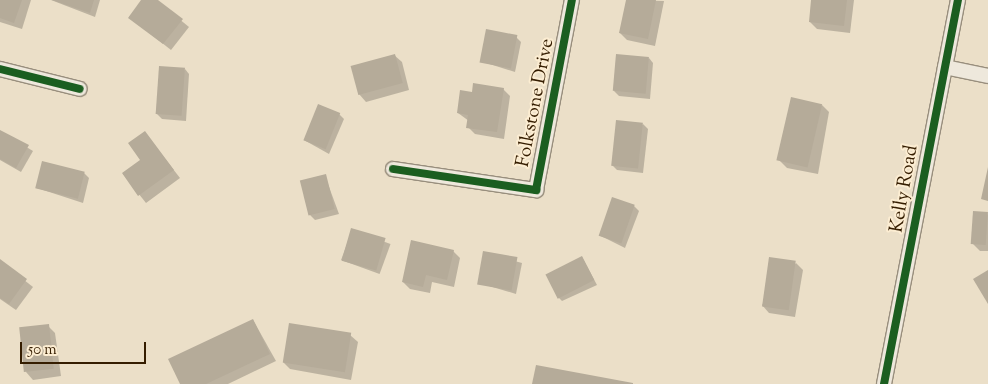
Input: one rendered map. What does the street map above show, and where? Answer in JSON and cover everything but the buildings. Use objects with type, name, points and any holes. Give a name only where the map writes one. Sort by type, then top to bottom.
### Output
[{"type":"street","name":"Folkstone Drive","points":[[393,169],[536,190],[572,0]]},
{"type":"street","name":"Kelly Road","points":[[884,384],[958,0]]},
{"type":"street","points":[[945,67],[988,76]]},
{"type":"street","points":[[0,69],[80,89]]},
{"type":"cycle path","points":[[393,169],[536,190],[572,0]]},
{"type":"cycle path","points":[[884,384],[958,0]]},
{"type":"cycle path","points":[[0,69],[80,89]]}]
